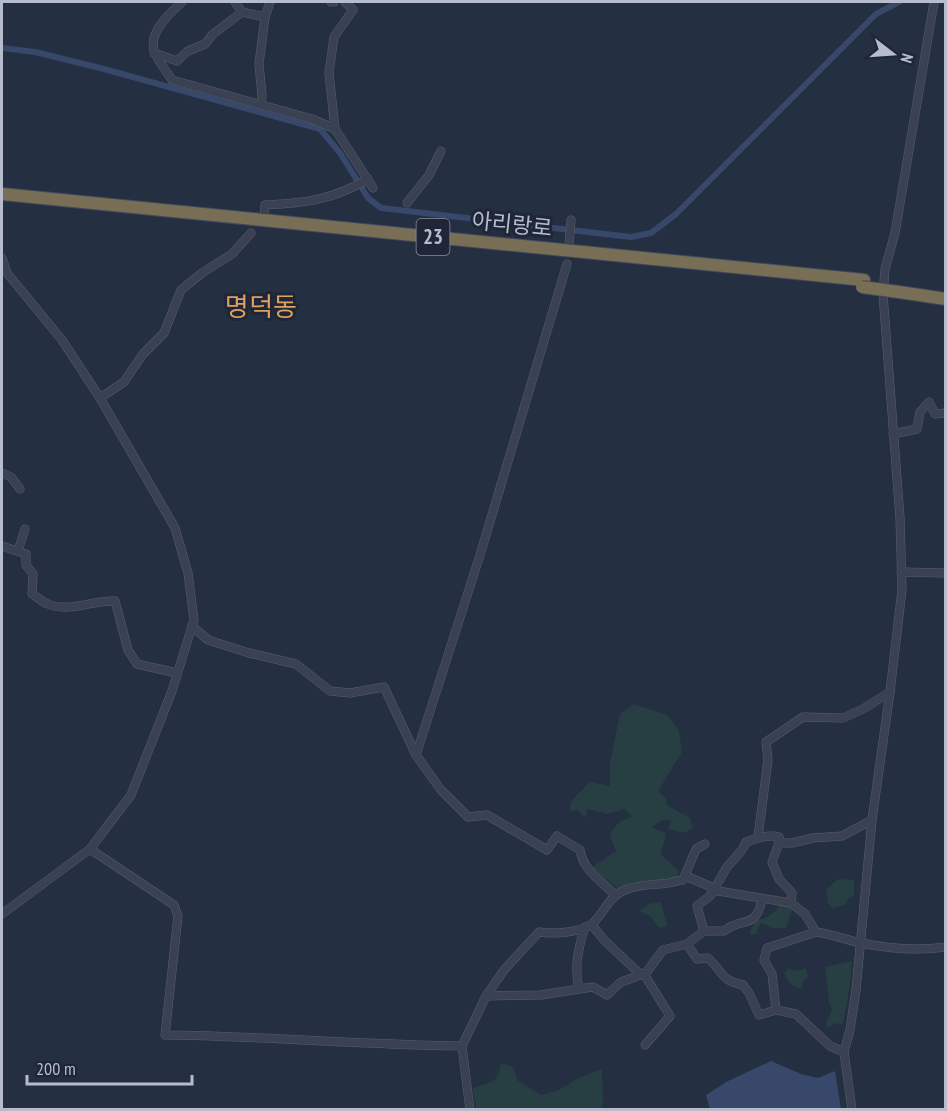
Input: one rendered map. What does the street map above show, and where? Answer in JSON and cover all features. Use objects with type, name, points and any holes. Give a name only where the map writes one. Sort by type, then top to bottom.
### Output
[{"type":"highway","name":"아리랑로","points":[[2,194],[945,291]]},
{"type":"highway","name":"아리랑로","points":[[2,201],[863,284]]},
{"type":"highway","name":"아리랑로","points":[[900,288],[945,299]]},
{"type":"street","points":[[182,2],[165,17],[152,41],[154,53],[172,80],[312,119],[335,129]]},
{"type":"street","points":[[236,2],[242,12]]},
{"type":"street","points":[[261,105],[259,64],[265,16],[270,2]]},
{"type":"street","points":[[345,2],[353,10],[334,37],[329,74],[335,129],[373,188]]},
{"type":"street","points":[[852,1110],[844,1052],[856,990],[872,820],[902,590],[900,518],[883,309],[885,269],[895,233],[934,2]]},
{"type":"street","points":[[154,53],[177,61],[188,51],[205,44],[212,35],[242,12],[265,16]]},
{"type":"street","points":[[407,203],[429,175],[441,152]]},
{"type":"street","points":[[264,216],[265,205],[299,203],[332,197],[367,180]]},
{"type":"street","points":[[569,246],[571,221]]},
{"type":"street","points":[[100,398],[124,382],[143,354],[164,333],[181,290],[232,254],[251,233]]},
{"type":"street","points":[[2,258],[7,273],[62,340],[100,398],[175,528],[188,573],[194,620],[131,795],[90,849],[2,914]]},
{"type":"street","points":[[416,755],[480,555],[567,264]]},
{"type":"street","points":[[893,434],[917,429],[920,412],[929,402],[935,414],[945,413]]},
{"type":"street","points":[[2,473],[10,477],[20,489]]},
{"type":"street","points":[[18,551],[25,529]]},
{"type":"street","points":[[2,546],[26,554],[26,566],[33,574],[32,594],[49,605],[69,607],[101,600],[115,601],[128,650],[137,664],[177,672]]},
{"type":"street","points":[[901,572],[945,573]]},
{"type":"street","points":[[192,626],[208,640],[296,664],[330,691],[350,693],[384,687],[416,755],[441,790],[468,817],[487,815],[547,850],[557,836],[580,850],[585,867],[615,895]]},
{"type":"street","points":[[758,837],[768,760],[766,742],[803,717],[843,718],[863,709],[890,692]]},
{"type":"street","points":[[779,843],[842,836],[872,820]]},
{"type":"street","points":[[704,931],[697,906],[710,896],[727,867],[746,842],[758,837],[773,835],[779,837],[772,862],[779,879],[792,893],[791,903]]},
{"type":"street","points":[[683,880],[696,849],[705,844]]},
{"type":"street","points":[[90,849],[174,905],[178,916],[165,1035],[235,1036],[380,1045],[462,1046]]},
{"type":"street","points":[[579,989],[575,973],[576,962],[588,926],[615,895],[642,885],[673,884],[688,878],[709,886],[712,890],[791,903],[805,914],[816,932]]},
{"type":"street","points":[[486,996],[541,995],[593,987],[607,994],[621,982],[642,974],[653,965],[663,950],[687,944],[704,931],[724,931],[730,926],[752,920],[759,914],[762,900]]},
{"type":"street","points":[[588,926],[642,974],[670,1016],[645,1045]]},
{"type":"street","points":[[470,1110],[462,1046],[486,996],[504,970],[539,932],[557,934],[588,926]]},
{"type":"street","points":[[776,1010],[772,974],[764,960],[767,948],[816,932],[836,935],[860,943],[906,950],[945,947]]},
{"type":"street","points":[[687,944],[697,959],[708,958],[719,969],[722,976],[730,982],[743,985],[759,1015],[776,1010],[796,1014],[830,1046],[844,1052]]},
{"type":"green space","points":[[634,704],[667,715],[679,730],[682,752],[658,791],[666,798],[667,805],[690,818],[693,828],[684,833],[668,829],[671,820],[663,820],[651,827],[666,833],[661,855],[679,871],[676,879],[619,889],[591,868],[616,851],[610,836],[611,832],[622,821],[633,817],[625,809],[608,814],[588,809],[585,818],[578,810],[569,811],[572,800],[590,782],[610,786],[610,762],[620,714]]},
{"type":"green space","points":[[838,879],[854,880],[854,896],[849,898],[845,905],[832,908],[828,903],[826,889]]},
{"type":"green space","points":[[661,902],[667,926],[659,928],[651,917],[640,911],[649,904]]},
{"type":"green space","points":[[780,904],[790,905],[792,910],[786,928],[772,928],[761,923],[756,934],[751,935],[750,931],[755,921],[766,918],[778,909]]},
{"type":"green space","points":[[852,961],[843,1025],[837,1023],[827,1028],[826,1023],[832,1010],[829,1003],[825,967]]},
{"type":"green space","points":[[806,968],[808,976],[803,982],[802,989],[791,984],[784,973],[788,969],[796,971]]},
{"type":"green space","points":[[506,1064],[514,1068],[517,1080],[541,1095],[559,1090],[578,1078],[602,1069],[603,1103],[601,1109],[476,1109],[473,1088],[495,1079],[500,1065]]},
{"type":"water","points":[[771,1061],[801,1074],[818,1078],[835,1071],[841,1109],[710,1109],[706,1095],[728,1081]]},
{"type":"waterway","points":[[2,48],[35,52],[104,69],[320,129],[340,153],[368,198],[381,208],[631,237],[651,233],[676,214],[876,14],[899,2]]},
{"type":"district","name":"명덕동","points":[[261,307]]}]
